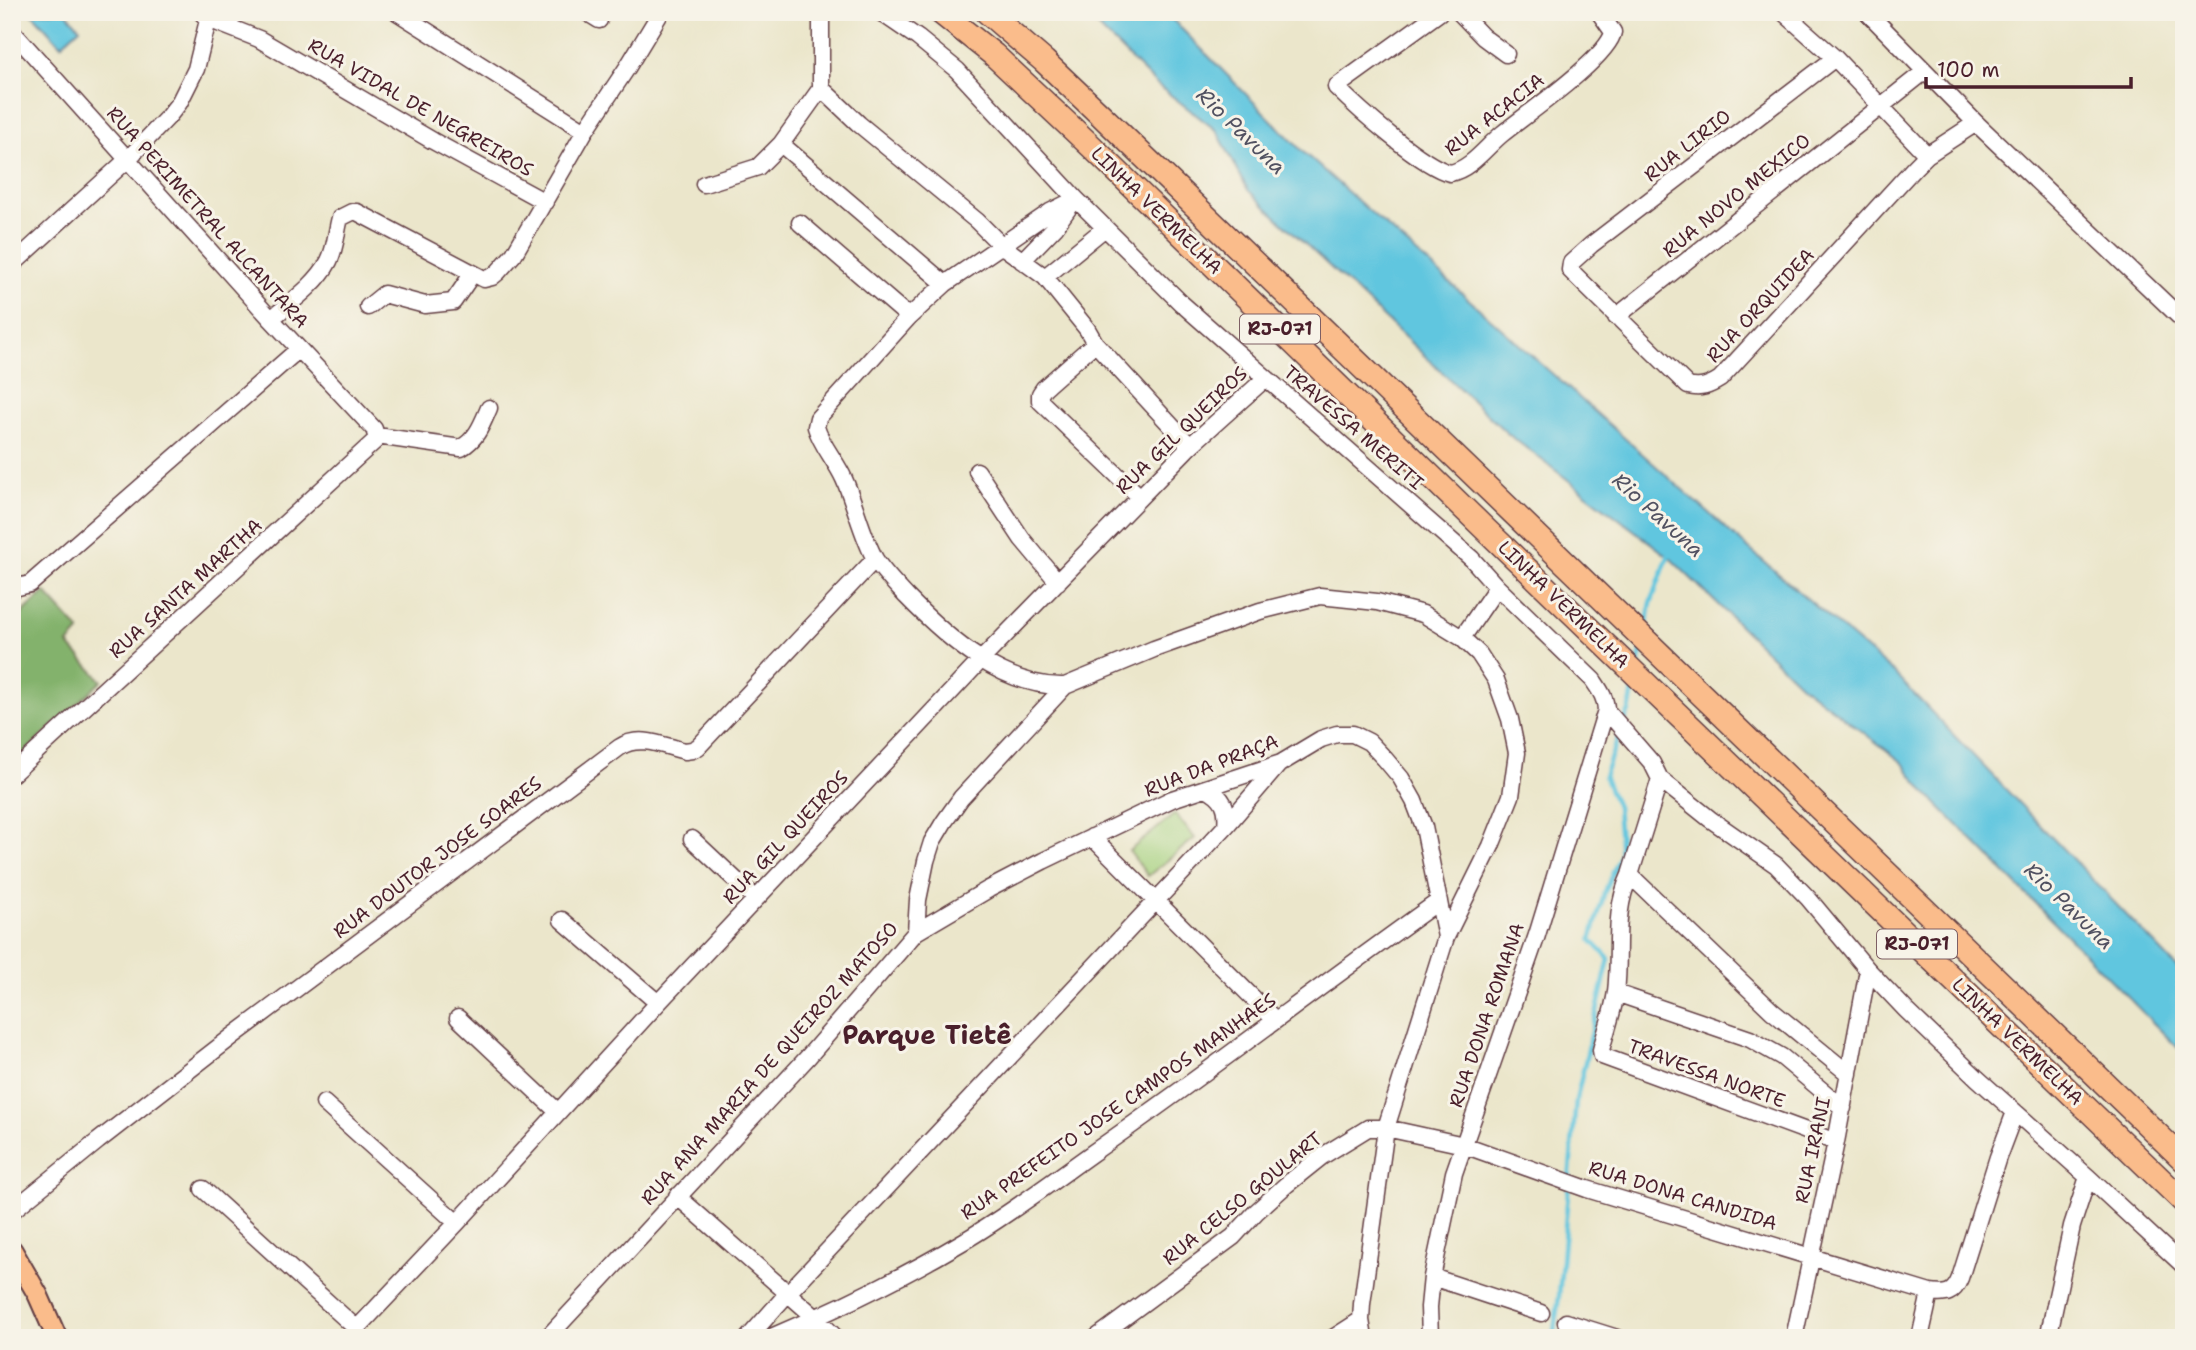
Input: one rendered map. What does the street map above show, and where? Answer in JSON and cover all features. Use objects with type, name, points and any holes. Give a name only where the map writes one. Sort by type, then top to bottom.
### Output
[{"type":"highway","name":"LINHA VERMELHA","points":[[940,12],[994,55],[1101,155],[2184,1202]]},
{"type":"highway","name":"LINHA VERMELHA","points":[[987,12],[1103,117],[2184,1160]]},
{"type":"main road","points":[[12,1250],[38,1295],[57,1338]]},
{"type":"street","points":[[397,12],[585,131]]},
{"type":"street","points":[[368,307],[384,294],[425,305],[453,302],[479,276],[498,272],[514,254],[585,131],[661,12]]},
{"type":"street","points":[[704,184],[758,167],[781,144],[821,88],[821,12]]},
{"type":"street","name":"TRAVESSA MERITI","points":[[880,12],[957,70],[1076,199],[1181,303],[1472,559],[1592,680],[1600,690],[1610,715],[1652,763],[1660,779],[1710,819],[1776,865],[1808,898],[1868,970],[1969,1070],[2184,1266]]},
{"type":"street","name":"RUA ACACIA","points":[[1440,12],[1336,87],[1373,121],[1435,167],[1450,173],[1458,172],[1565,85],[1608,44],[1614,32],[1599,12]]},
{"type":"street","points":[[1459,12],[1483,37],[1506,54]]},
{"type":"street","points":[[1783,12],[1835,58],[1927,155]]},
{"type":"street","points":[[1867,12],[1976,123],[2184,321]]},
{"type":"street","points":[[12,265],[128,159],[167,118],[188,88],[196,69],[206,14]]},
{"type":"street","name":"RUA VIDAL DE NEGREIROS","points":[[206,14],[260,39],[433,141],[545,202]]},
{"type":"street","name":"RUA PERIMETRAL ALCANTARA","points":[[12,31],[376,432]]},
{"type":"street","name":"RUA LIRIO","points":[[1570,270],[1571,262],[1591,245],[1835,58]]},
{"type":"street","points":[[1881,106],[1924,72]]},
{"type":"street","points":[[821,88],[859,124],[1001,245],[1045,277],[1095,343],[1190,446]]},
{"type":"street","name":"RUA NOVO MEXICO","points":[[1616,317],[1881,106]]},
{"type":"street","name":"RUA ORQUIDEA","points":[[1570,270],[1688,386],[1709,386],[1727,373],[1927,155],[1976,123]]},
{"type":"street","points":[[781,144],[945,284]]},
{"type":"street","points":[[1065,686],[1021,680],[981,660],[941,631],[902,591],[875,559],[847,485],[816,430],[818,418],[909,317],[945,284],[1050,212],[1076,199]]},
{"type":"street","points":[[1022,261],[1055,227],[1076,199]]},
{"type":"street","points":[[271,319],[316,279],[333,250],[340,218],[352,212],[357,212],[479,276]]},
{"type":"street","points":[[800,223],[909,317]]},
{"type":"street","points":[[1045,277],[1105,228]]},
{"type":"street","points":[[1095,343],[1044,388],[1040,401],[1140,497]]},
{"type":"street","points":[[12,584],[18,587],[30,584],[299,349]]},
{"type":"street","name":"RUA GIL QUEIROS","points":[[352,1333],[981,660],[1190,446],[1266,378]]},
{"type":"street","points":[[376,432],[461,448],[476,436],[489,408]]},
{"type":"street","name":"RUA SANTA MARTHA","points":[[12,774],[375,443],[376,432]]},
{"type":"street","points":[[977,471],[1022,539],[1058,582]]},
{"type":"street","name":"RUA DOUTOR JOSE SOARES","points":[[12,1211],[233,1036],[620,747],[640,740],[685,751],[698,747],[875,559]]},
{"type":"street","points":[[1462,638],[1497,587]]},
{"type":"street","name":"RUA ANA MARIA DE QUEIROZ MATOSO","points":[[547,1338],[808,1057],[916,932],[918,900],[926,861],[932,842],[944,822],[961,798],[1065,686],[1154,649],[1260,611],[1320,596],[1377,602],[1423,614],[1462,638],[1479,654],[1496,680],[1510,719],[1517,753],[1511,796],[1492,845],[1446,937],[1387,1128],[1361,1320],[1364,1338]]},
{"type":"street","name":"RUA DONA ROMANA","points":[[1430,1338],[1432,1277],[1454,1174],[1610,715]]},
{"type":"street","name":"RUA DA PRAÇA","points":[[916,932],[989,889],[1092,836],[1172,799],[1281,763],[1321,739],[1337,734],[1353,734],[1370,742],[1401,778],[1414,801],[1424,827],[1446,937]]},
{"type":"street","points":[[748,1338],[1226,826],[1281,763]]},
{"type":"street","points":[[1660,779],[1624,887],[1619,911],[1616,993],[1750,1039],[1782,1057],[1843,1108]]},
{"type":"street","points":[[1206,788],[1214,792],[1226,806],[1226,826]]},
{"type":"street","points":[[1092,836],[1275,1020]]},
{"type":"street","points":[[692,839],[756,899]]},
{"type":"street","points":[[1630,875],[1772,1011],[1849,1074]]},
{"type":"street","name":"RUA PREFEITO JOSE CAMPOS MANHAES","points":[[769,1338],[919,1267],[981,1230],[1168,1101],[1439,901]]},
{"type":"street","points":[[562,920],[658,1003]]},
{"type":"street","name":"RUA IRANI","points":[[1794,1338],[1843,1108],[1868,970]]},
{"type":"street","name":"TRAVESSA NORTE","points":[[1616,993],[1602,1056],[1836,1142]]},
{"type":"street","points":[[458,1018],[558,1112]]},
{"type":"street","points":[[324,1103],[457,1223]]},
{"type":"street","points":[[1920,1338],[1930,1293],[1945,1295],[1952,1292],[1960,1278],[2015,1112]]},
{"type":"street","name":"RUA CELSO GOULART","points":[[1096,1338],[1233,1237],[1276,1194],[1321,1157],[1368,1128],[1387,1128]]},
{"type":"street","name":"RUA DONA CANDIDA","points":[[1387,1128],[1464,1145],[1587,1189],[1930,1293]]},
{"type":"street","points":[[2048,1338],[2072,1226],[2088,1177]]},
{"type":"street","points":[[203,1189],[352,1333]]},
{"type":"street","points":[[677,1196],[836,1338]]},
{"type":"street","points":[[1432,1277],[1541,1313]]},
{"type":"street","points":[[1333,1338],[1361,1320]]},
{"type":"street","points":[[1566,1322],[1617,1338]]},
{"type":"green space","points":[[45,592],[80,631],[68,644],[102,681],[12,764],[12,609],[19,616]]},
{"type":"green space","points":[[1175,814],[1195,838],[1148,876],[1129,851]]},
{"type":"water","points":[[31,12],[66,12],[80,28],[61,45]]},
{"type":"water","name":"Rio Pavuna","points":[[1083,12],[1165,12],[1303,152],[1748,548],[1894,673],[2184,975],[2184,1054],[1925,792],[1902,762],[1800,684],[1669,557],[1508,434],[1248,190],[1217,131],[1155,83]]},
{"type":"waterway","name":"Rio Pavuna","points":[[1646,628],[1651,603],[1669,554]]},
{"type":"waterway","points":[[1638,666],[1642,647]]},
{"type":"waterway","points":[[1623,724],[1629,711],[1634,685]]},
{"type":"waterway","points":[[1553,1338],[1576,1101],[1609,959],[1591,940],[1604,894],[1621,853],[1617,807],[1604,776],[1620,732]]},
{"type":"district","name":"Parque Tietê","points":[[927,1035]]}]
